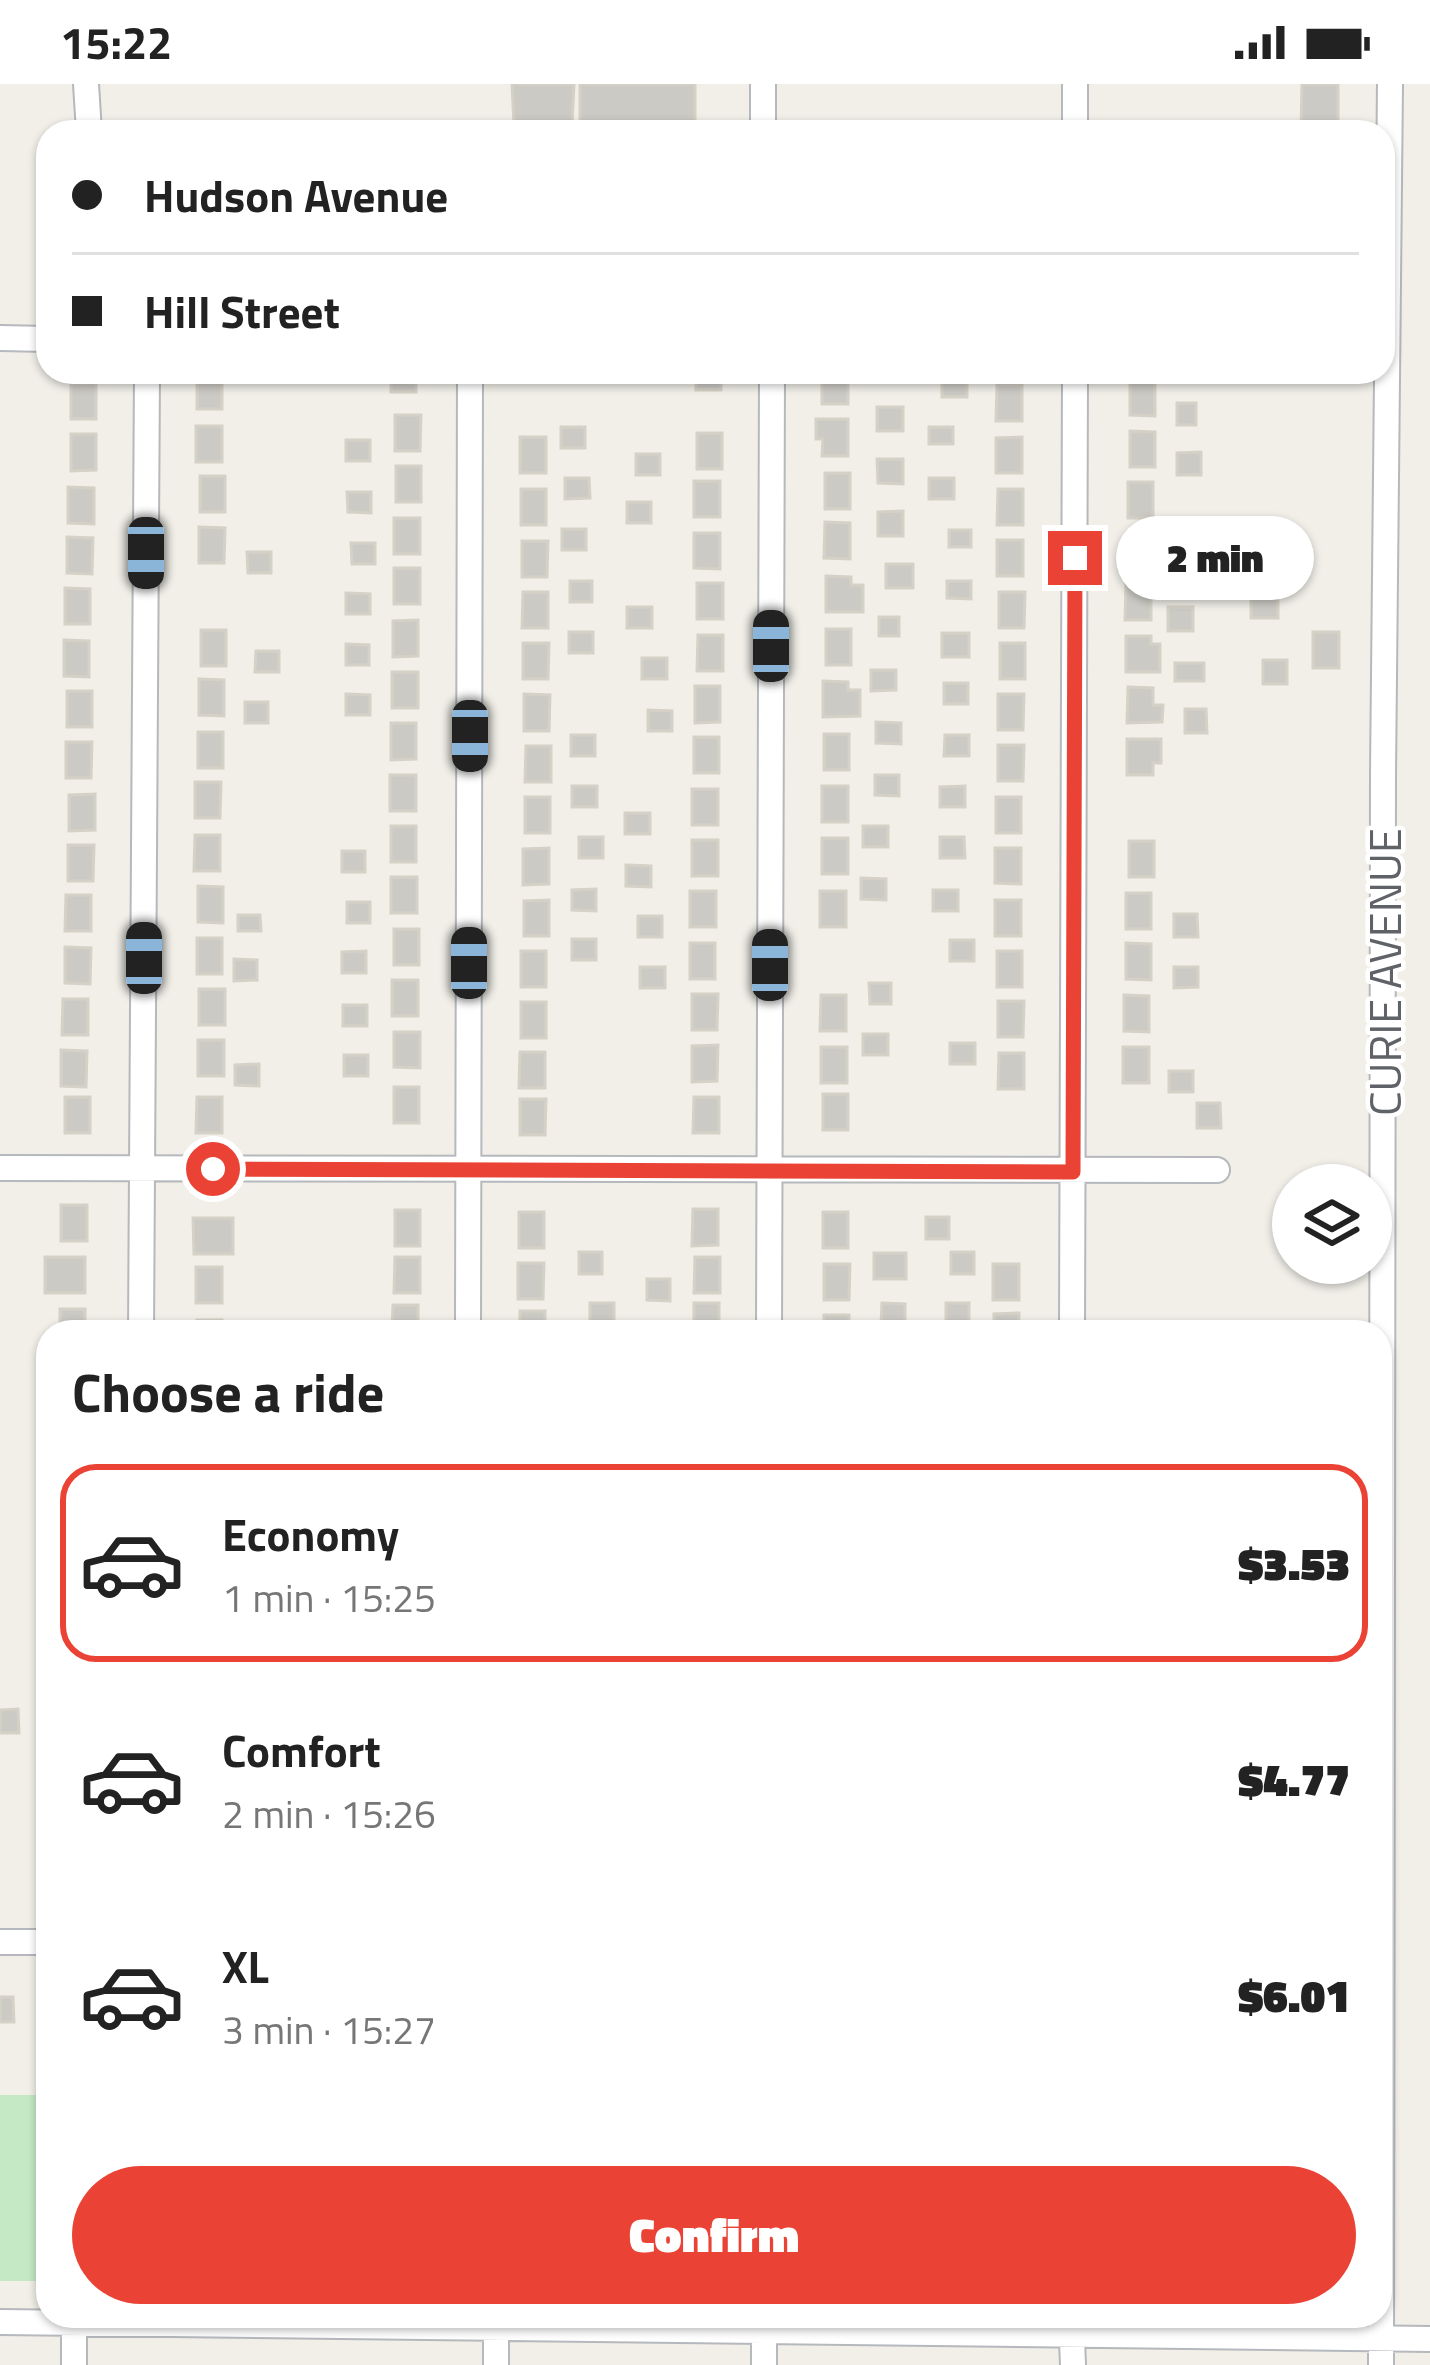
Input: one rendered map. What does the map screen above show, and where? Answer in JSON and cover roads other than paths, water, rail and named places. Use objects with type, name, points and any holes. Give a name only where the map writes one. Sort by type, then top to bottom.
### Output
[{"type":"street","points":[[86,84],[88,120]]},
{"type":"street","points":[[763,84],[763,120]]},
{"type":"street","points":[[1075,84],[1075,120]]},
{"type":"street","name":"CURIE AVENUE","points":[[1390,84],[1390,120]]},
{"type":"street","points":[[0,338],[36,339]]},
{"type":"street","points":[[140,1320],[147,384]]},
{"type":"street","points":[[468,1320],[470,384]]},
{"type":"street","points":[[770,1320],[772,384]]},
{"type":"street","points":[[1072,1320],[1075,384]]},
{"type":"street","name":"CURIE AVENUE","points":[[1382,1320],[1387,384]]},
{"type":"street","points":[[0,1168],[1216,1170]]},
{"type":"street","points":[[0,1942],[36,1942]]},
{"type":"street","points":[[0,2322],[36,2323]]},
{"type":"street","points":[[74,2328],[74,2365]]},
{"type":"street","points":[[496,2328],[496,2365]]},
{"type":"street","points":[[764,2328],[764,2365]]},
{"type":"street","points":[[1071,2328],[1073,2365]]},
{"type":"street","points":[[1143,2328],[1430,2339]]},
{"type":"street","name":"CURIE AVENUE","points":[[1381,2328],[1381,2365]]}]
